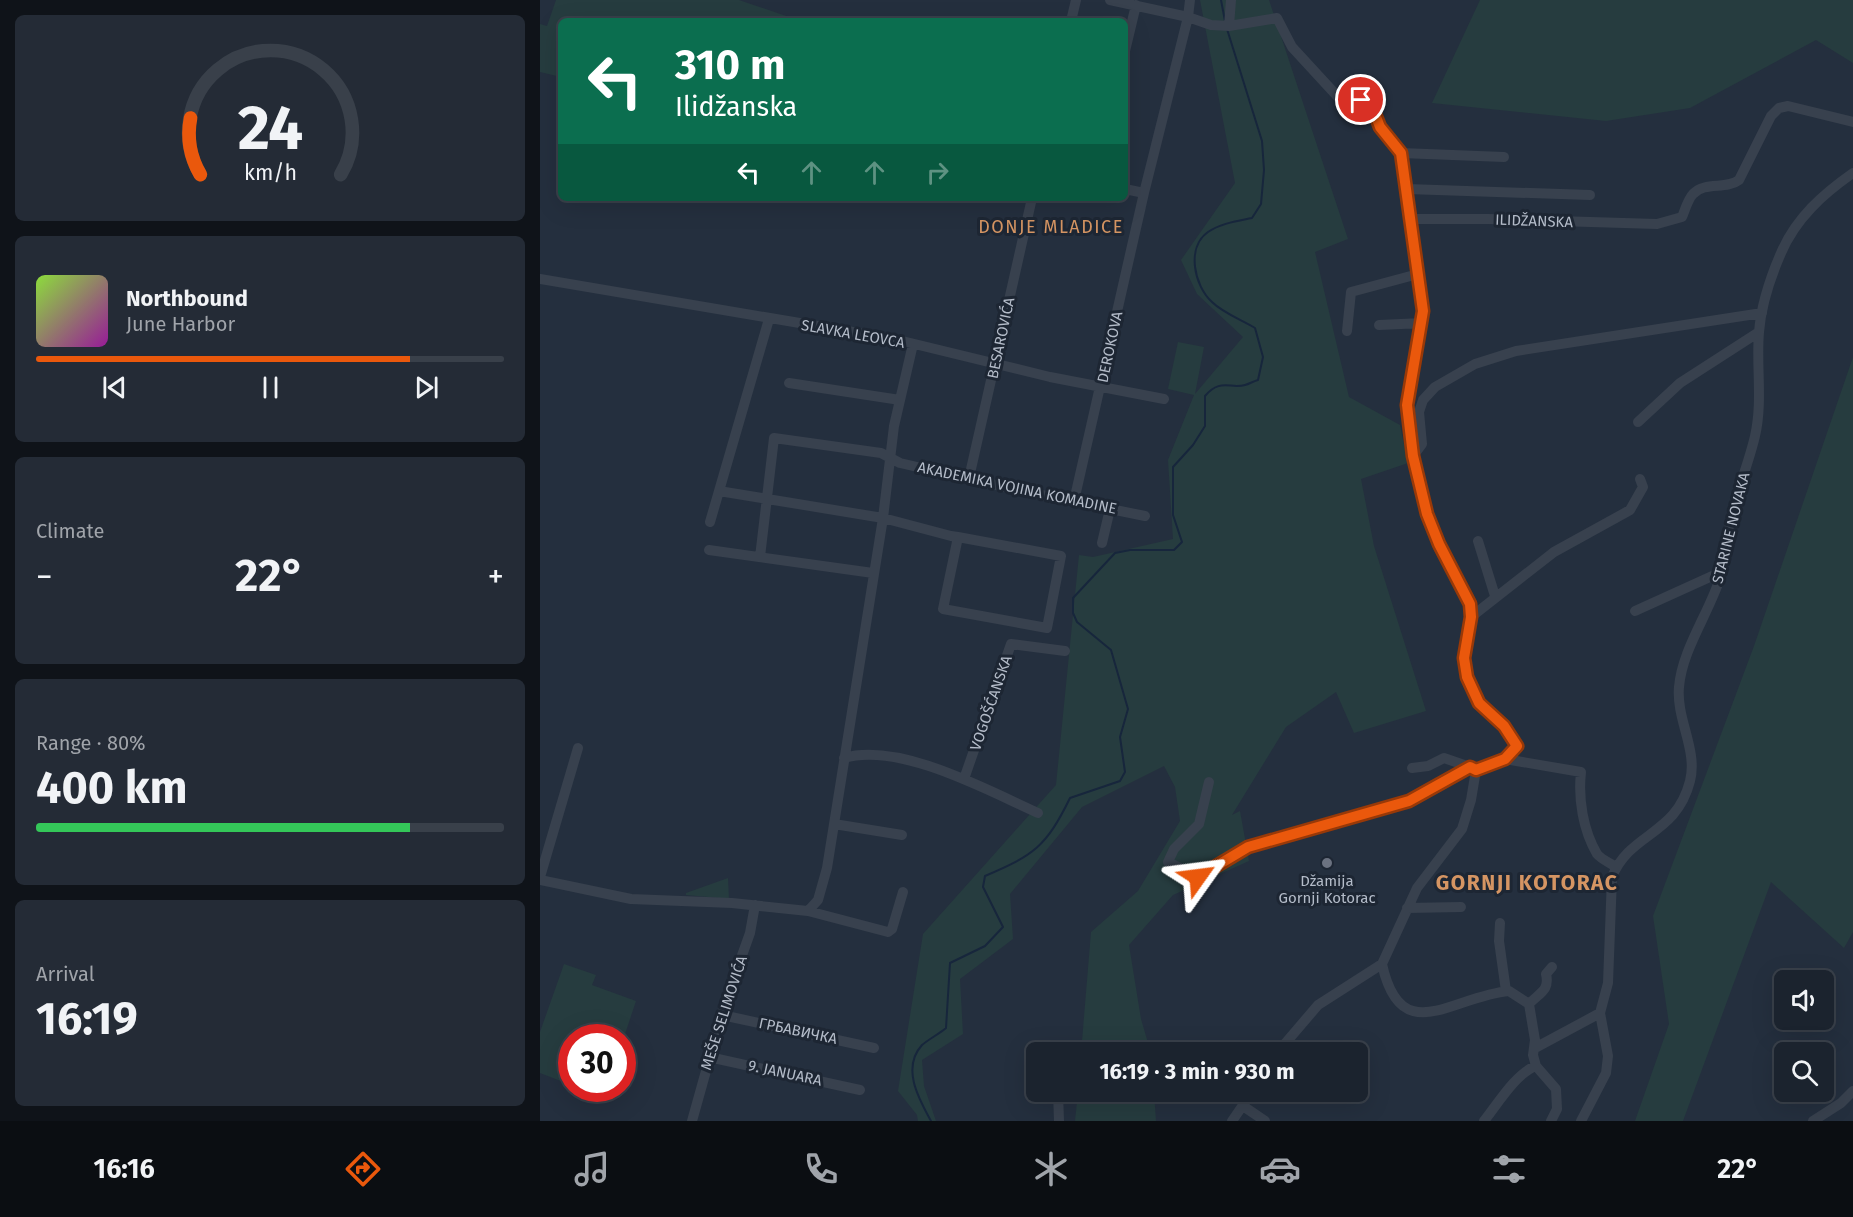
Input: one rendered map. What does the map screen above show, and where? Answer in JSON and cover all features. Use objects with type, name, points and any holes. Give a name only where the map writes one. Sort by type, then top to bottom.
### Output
[{"type":"street","points":[[1072,18],[1076,0]]},
{"type":"street","points":[[1110,0],[1188,17],[1210,25],[1229,26],[1277,18],[1292,47],[1338,97],[1371,104],[1380,127],[1401,153],[1412,219],[1423,323],[1407,405],[1413,456],[1427,514],[1445,560],[1470,604],[1471,617],[1464,658],[1467,677],[1479,703],[1504,726],[1517,743],[1505,759]]},
{"type":"street","name":"DEROKOVA","points":[[1074,501],[1144,194],[1188,17],[1190,0]]},
{"type":"street","points":[[1229,26],[1231,0]]},
{"type":"street","points":[[1128,38],[1136,5]]},
{"type":"street","name":"ILIDŽANSKA","points":[[1412,219],[1657,224],[1682,216],[1692,195],[1704,187],[1733,185],[1739,180],[1771,116],[1779,108],[1788,106],[1853,122]]},
{"type":"street","points":[[1401,153],[1504,157]]},
{"type":"street","name":"STARINE NOVAKA","points":[[1616,867],[1633,846],[1659,831],[1678,810],[1688,788],[1691,779],[1690,748],[1680,713],[1678,688],[1682,668],[1710,606],[1722,572],[1732,512],[1756,434],[1760,390],[1759,332],[1762,313],[1781,253],[1796,225],[1818,199],[1853,173]]},
{"type":"street","name":"ILIDŽANSKA","points":[[1407,189],[1590,195]]},
{"type":"street","points":[[1128,190],[1144,194]]},
{"type":"street","name":"BESAROVIĆA","points":[[969,478],[1031,201]]},
{"type":"street","points":[[1347,331],[1351,292],[1418,274]]},
{"type":"street","name":"SLAVKA LEOVCA","points":[[540,279],[913,344],[1101,388],[1164,399]]},
{"type":"street","points":[[1413,456],[1422,444],[1419,412],[1421,404],[1435,387],[1464,369],[1496,356],[1762,313]]},
{"type":"street","points":[[710,522],[769,320]]},
{"type":"street","points":[[1379,325],[1423,323]]},
{"type":"street","points":[[1638,422],[1680,383],[1759,332]]},
{"type":"street","points":[[808,911],[818,900],[834,824],[890,459],[913,344]]},
{"type":"street","points":[[789,383],[900,400]]},
{"type":"street","name":"AKADEMIKA VOJINA KOMADINE","points":[[760,557],[774,438],[881,453],[890,459],[969,478],[1145,516]]},
{"type":"street","points":[[1471,617],[1554,552],[1630,510],[1643,487],[1640,479]]},
{"type":"street","points":[[718,491],[882,518],[958,537],[1061,556],[1047,628],[943,609],[958,537]]},
{"type":"street","points":[[1102,543],[1110,509]]},
{"type":"street","points":[[1478,541],[1495,596]]},
{"type":"street","points":[[709,550],[873,573]]},
{"type":"street","points":[[1635,611],[1722,572]]},
{"type":"street","name":"VOGOŠĆANSKA","points":[[964,779],[1011,644],[1065,651]]},
{"type":"street","points":[[578,748],[540,878],[615,897],[754,905],[808,911],[888,932],[892,929],[903,892]]},
{"type":"street","points":[[844,758],[859,755],[893,758],[943,770],[1038,813]]},
{"type":"street","points":[[1412,768],[1428,766],[1444,758],[1473,769]]},
{"type":"street","points":[[1209,782],[1199,824],[1174,849],[1168,862],[1198,877],[1248,847],[1409,801],[1473,769],[1505,759],[1581,772],[1580,804],[1586,826],[1598,855],[1616,867],[1609,908],[1608,983],[1600,1013],[1608,1056],[1606,1072],[1581,1121]]},
{"type":"street","points":[[1287,1042],[1318,1005],[1382,964],[1417,888],[1462,829],[1471,800],[1473,769]]},
{"type":"street","points":[[834,824],[902,835]]},
{"type":"street","name":"MEŠE SELIMOVIĆA","points":[[692,1121],[722,1015],[750,933],[754,905]]},
{"type":"street","points":[[1407,908],[1461,907]]},
{"type":"street","points":[[1500,923],[1499,941],[1506,992]]},
{"type":"street","points":[[1382,964],[1386,983],[1396,1002],[1415,1013],[1428,1012],[1506,992],[1529,1004]]},
{"type":"street","points":[[1529,1004],[1546,988],[1548,983],[1546,974],[1552,967]]},
{"type":"street","points":[[1529,1004],[1536,1066],[1556,1089],[1557,1109],[1551,1121]]},
{"type":"street","points":[[1535,1048],[1600,1013]]},
{"type":"street","name":"ГРБАВИЧКА","points":[[722,1015],[874,1048]]},
{"type":"street","name":"9. JANUARA","points":[[710,1057],[860,1090]]},
{"type":"street","points":[[1484,1121],[1515,1081],[1529,1068],[1536,1066]]},
{"type":"street","points":[[1813,1121],[1841,1103],[1853,1091]]},
{"type":"street","points":[[1058,1102],[1059,1121]]},
{"type":"street","points":[[1232,1121],[1246,1102]]},
{"type":"street","points":[[1243,1106],[1265,1121]]},
{"type":"green space","points":[[556,0],[739,0],[792,18],[558,18],[558,76],[540,72],[540,24],[547,26]]},
{"type":"green space","points":[[1200,0],[1269,0],[1348,239],[1315,252],[1349,397],[1400,425],[1408,463],[1361,479],[1374,546],[1426,711],[1354,733],[1336,692],[1286,727],[1232,815],[1240,811],[1249,861],[1173,895],[1129,945],[1141,1019],[1148,1042],[1082,1042],[1091,932],[1138,891],[1180,821],[1175,787],[1164,766],[1082,807],[1010,894],[1013,939],[960,979],[963,1034],[922,1060],[924,1086],[936,1121],[918,1121],[917,1115],[898,1091],[923,934],[1056,785],[1079,555],[1093,557],[1173,539],[1168,460],[1194,395],[1168,389],[1178,342],[1204,347],[1195,394],[1243,337],[1197,294],[1181,260],[1235,183]]},
{"type":"green space","points":[[1480,0],[1853,0],[1853,63],[1816,40],[1690,108],[1606,121],[1432,103]]},
{"type":"green space","points":[[1853,357],[1853,932],[1844,948],[1771,882],[1683,1121],[1635,1121],[1669,1024],[1653,916],[1754,646]]},
{"type":"green space","points":[[728,878],[729,899],[686,895],[686,893]]},
{"type":"green space","points":[[564,964],[596,975],[592,985],[636,1001],[628,1024],[558,1024],[558,1080],[540,1073],[540,1032]]},
{"type":"green space","points":[[1077,1102],[1155,1102],[1156,1121],[1075,1121]]},
{"type":"waterway","points":[[1221,0],[1225,21]]},
{"type":"waterway","points":[[931,1121],[917,1093],[912,1073],[913,1063],[922,1045],[946,1028],[950,963],[985,946],[1003,927],[983,887],[985,876],[1016,862],[1037,848],[1053,828],[1070,798],[1120,781],[1125,772],[1120,737],[1128,709],[1111,650],[1077,622],[1073,613],[1073,598],[1115,553],[1130,550],[1174,550],[1182,542],[1173,515],[1173,467],[1193,445],[1205,426],[1205,396],[1215,387],[1247,385],[1258,380],[1263,357],[1255,328],[1212,302],[1201,286],[1195,267],[1197,247],[1208,232],[1224,224],[1252,218],[1261,204],[1264,170],[1262,141],[1227,29]]},
{"type":"place","name":"Džamija Gornji Kotorac","points":[[1327,863]]},
{"type":"district","name":"DONJE MLADICE","points":[[1051,227]]},
{"type":"district","name":"GORNJI KOTORAC","points":[[1527,883]]},
{"type":"route","points":[[1198,877],[1248,847],[1344,817],[1409,801],[1470,767],[1476,770],[1505,759],[1517,746],[1516,741],[1504,726],[1479,703],[1470,687],[1464,658],[1471,617],[1470,604],[1445,560],[1427,514],[1418,478],[1407,405],[1423,323],[1412,219],[1401,153],[1380,127],[1371,104],[1361,100]]}]
